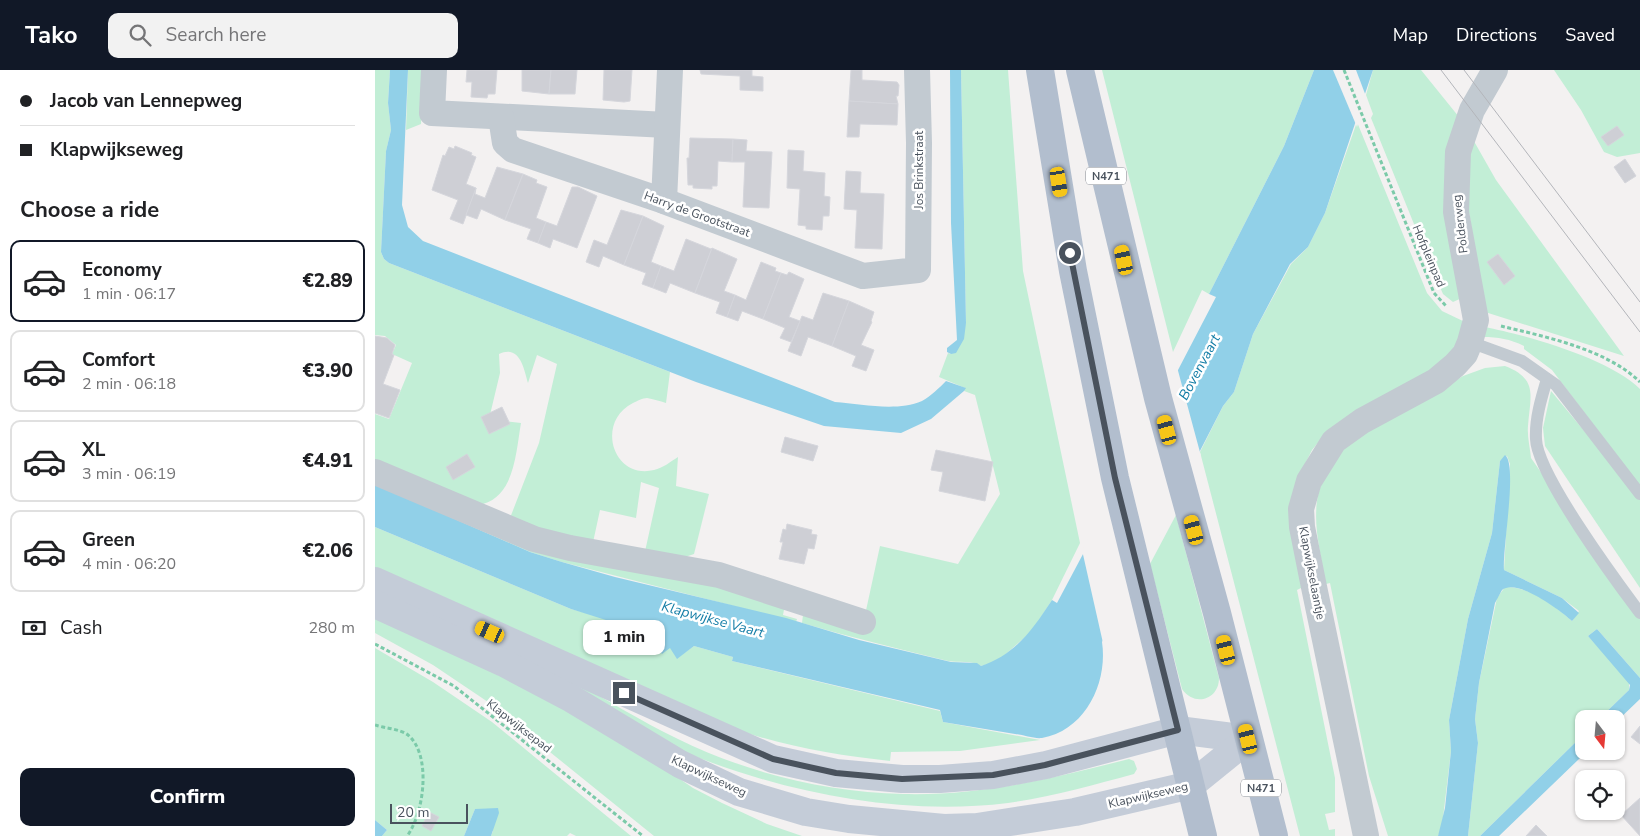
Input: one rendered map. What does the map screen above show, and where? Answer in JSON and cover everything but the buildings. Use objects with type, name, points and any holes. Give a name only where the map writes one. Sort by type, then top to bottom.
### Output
[{"type":"main road","points":[[1041,70],[1073,271],[1115,478],[1203,836]]},
{"type":"main road","name":"N471","points":[[1080,70],[1158,398],[1274,836]]},
{"type":"main road","points":[[375,581],[773,759],[836,773],[902,779],[993,775],[1045,765],[1178,730],[1248,739]]},
{"type":"main road","name":"Klapwijkseweg","points":[[375,604],[504,663],[572,700],[642,743],[688,768],[739,792],[806,812],[888,824],[944,828],[977,827],[1075,812],[1191,785],[1248,739]]},
{"type":"street","points":[[434,70],[432,113],[667,125]]},
{"type":"street","points":[[664,201],[670,70]]},
{"type":"street","name":"Jos Brinkstraat","points":[[917,70],[919,143],[918,270]]},
{"type":"street","name":"Polderweg","points":[[1470,339],[1456,212],[1456,180],[1462,138],[1472,110],[1495,70]]},
{"type":"street","name":"Harry de Grootstraat","points":[[501,117],[505,143],[513,150],[664,201],[863,276],[918,270]]},
{"type":"street","name":"Klapwijkselaantje","points":[[1366,836],[1312,578],[1302,527],[1301,509],[1309,481],[1334,441],[1362,421],[1436,381],[1455,365],[1470,339]]},
{"type":"street","points":[[375,472],[534,538],[570,548],[719,575],[863,622]]},
{"type":"lane","points":[[1470,339],[1522,361],[1556,386],[1640,494]]},
{"type":"lane","points":[[1547,379],[1537,414],[1535,441],[1540,462],[1573,516],[1640,613]]},
{"type":"path","name":"Hofpleinpad","points":[[1344,70],[1435,293],[1451,309],[1470,339],[1555,339],[1624,368],[1640,382]]},
{"type":"path","name":"Klapwijksepad","points":[[375,644],[454,686],[643,836]]},
{"type":"path","points":[[375,725],[407,734],[421,755],[423,782],[421,803],[412,829],[407,836]]},
{"type":"green space","points":[[375,70],[390,70],[388,103],[391,130],[386,151],[381,252],[384,259],[389,263],[670,372],[666,403],[647,398],[633,403],[621,412],[614,423],[612,435],[614,447],[619,458],[628,466],[640,471],[654,470],[678,457],[676,486],[709,494],[694,554],[685,557],[644,556],[659,488],[641,482],[636,518],[600,510],[592,547],[510,518],[539,443],[557,364],[537,355],[528,383],[523,365],[516,355],[512,352],[499,354],[500,373],[489,419],[521,423],[512,471],[508,482],[494,499],[483,504],[375,467],[375,414],[389,419],[412,363],[392,354],[396,345],[385,336],[375,335]]},
{"type":"green space","points":[[408,70],[424,70],[421,124],[406,130]]},
{"type":"green space","points":[[961,70],[1008,70],[1023,271],[1080,543],[1052,600],[1032,631],[998,661],[981,666],[970,662],[948,661],[802,623],[803,615],[865,615],[880,546],[958,564],[1000,494],[975,395],[964,391],[965,388],[939,377],[948,353],[951,354],[966,323]]},
{"type":"green space","points":[[1102,70],[1314,70],[1284,146],[1209,294],[1202,290],[1173,352]]},
{"type":"green space","points":[[1373,70],[1421,70],[1459,117],[1464,297],[1453,302],[1443,294],[1371,118],[1373,114],[1366,95]]},
{"type":"green space","points":[[1554,70],[1640,70],[1640,153],[1617,157],[1604,152],[1581,110]]},
{"type":"green space","points":[[1357,122],[1427,293],[1442,311],[1465,322],[1450,359],[1321,439],[1312,450],[1298,478],[1301,588],[1297,590],[1335,778],[1335,812],[1325,814],[1329,830],[1335,829],[1335,836],[1300,836],[1200,452],[1223,406],[1234,392],[1253,334],[1291,264],[1308,247],[1325,213]]},
{"type":"green space","points":[[1471,136],[1496,180],[1624,356],[1485,312],[1466,193]]},
{"type":"green space","points":[[1484,327],[1544,342],[1589,358],[1626,378],[1640,389],[1640,486],[1552,370],[1524,349],[1524,346],[1504,339],[1483,337]]},
{"type":"green space","points":[[1505,366],[1516,371],[1528,383],[1531,398],[1528,438],[1531,458],[1640,614],[1640,678],[1597,629],[1588,636],[1629,681],[1629,690],[1608,710],[1575,710],[1575,743],[1480,836],[1468,836],[1478,743],[1475,719],[1479,683],[1497,598],[1505,587],[1514,588],[1532,593],[1541,598],[1572,621],[1579,611],[1562,598],[1504,570],[1510,464],[1507,456],[1500,461],[1492,533],[1468,619],[1449,720],[1451,751],[1442,826],[1438,836],[1388,836],[1369,776],[1330,583],[1326,584],[1316,525],[1319,491],[1325,475],[1336,458],[1351,441],[1463,376],[1485,368]]},
{"type":"green space","points":[[1551,391],[1640,498],[1640,588],[1545,446],[1543,428]]},
{"type":"green space","points":[[435,510],[625,564],[785,604],[783,615],[797,619],[796,622],[562,562],[530,552]]},
{"type":"green space","points":[[1176,515],[1219,678],[1215,692],[1210,696],[1199,699],[1187,695],[1182,689],[1150,564]]},
{"type":"green space","points":[[375,527],[571,609],[626,624],[677,643],[671,648],[677,658],[694,646],[733,657],[732,661],[940,711],[943,722],[1040,740],[960,751],[891,752],[890,761],[818,751],[747,733],[375,572]]},
{"type":"green space","points":[[375,588],[544,667],[582,686],[650,725],[704,751],[759,771],[816,785],[874,792],[932,794],[989,789],[1073,773],[1129,759],[1134,761],[1137,769],[1134,774],[1056,794],[1008,803],[966,806],[880,803],[795,788],[754,777],[674,748]]},
{"type":"green space","points":[[375,611],[483,661],[633,747],[693,788],[767,824],[802,836],[654,836],[488,702],[433,665],[375,633]]},
{"type":"green space","points":[[375,648],[433,682],[492,722],[631,836],[576,836],[570,833],[567,836],[491,836],[493,831],[475,809],[464,836],[382,836],[387,830],[375,820]]},
{"type":"water","points":[[390,70],[408,70],[402,205],[408,227],[423,241],[835,402],[890,407],[901,406],[922,401],[946,381],[966,388],[931,419],[901,433],[824,426],[696,382],[389,263],[384,259],[381,252],[386,151],[391,130],[388,103]]},
{"type":"water","points":[[950,70],[961,70],[966,323],[964,339],[956,353],[951,354],[947,352],[947,348],[957,340],[951,223]]},
{"type":"water","points":[[1314,70],[1373,70],[1325,213],[1308,247],[1290,264],[1253,334],[1234,392],[1223,406],[1102,642],[1101,673],[1091,702],[1082,715],[1071,725],[1057,733],[1036,738],[943,722],[940,710],[732,661],[733,657],[694,646],[677,659],[670,648],[662,654],[655,644],[664,638],[626,624],[625,626],[571,609],[375,527],[375,484],[530,552],[562,562],[615,577],[786,618],[859,640],[951,662],[977,663],[981,666],[993,661],[1004,655],[1022,640],[1052,600],[1057,603],[1176,379],[1178,370],[1216,297],[1209,294],[1284,146]]},
{"type":"water","points":[[1505,455],[1509,462],[1510,491],[1504,570],[1562,598],[1579,613],[1572,621],[1549,603],[1528,592],[1509,587],[1502,590],[1495,603],[1479,683],[1475,719],[1478,743],[1468,836],[1438,836],[1445,808],[1451,751],[1449,720],[1468,619],[1492,533],[1500,461]]},
{"type":"water","points":[[1597,629],[1640,678],[1640,699],[1625,713],[1625,710],[1608,710],[1629,690],[1630,685],[1588,636]]},
{"type":"water","points":[[1575,743],[1575,760],[1578,760],[1499,836],[1480,836]]},
{"type":"water","points":[[498,808],[499,813],[491,836],[464,836],[475,809]]},
{"type":"water","points":[[375,820],[387,830],[382,836],[375,836]]},
{"type":"pier","points":[[1333,70],[1356,70],[1367,99],[1357,127]]},
{"type":"pier","points":[[1177,367],[1201,456],[1103,643],[1082,550],[1174,378]]},
{"type":"tram line","points":[[1441,70],[1640,332]]},
{"type":"tram line","points":[[1464,70],[1640,302]]},
{"type":"route","points":[[624,693],[773,759],[836,773],[902,779],[940,779],[993,775],[1045,765],[1178,730],[1148,618],[1115,478],[1070,253]]},
{"type":"water label","name":"Bovenvaart","points":[[1199,367]]},
{"type":"water label","name":"Klapwijkse Vaart","points":[[713,619]]}]
